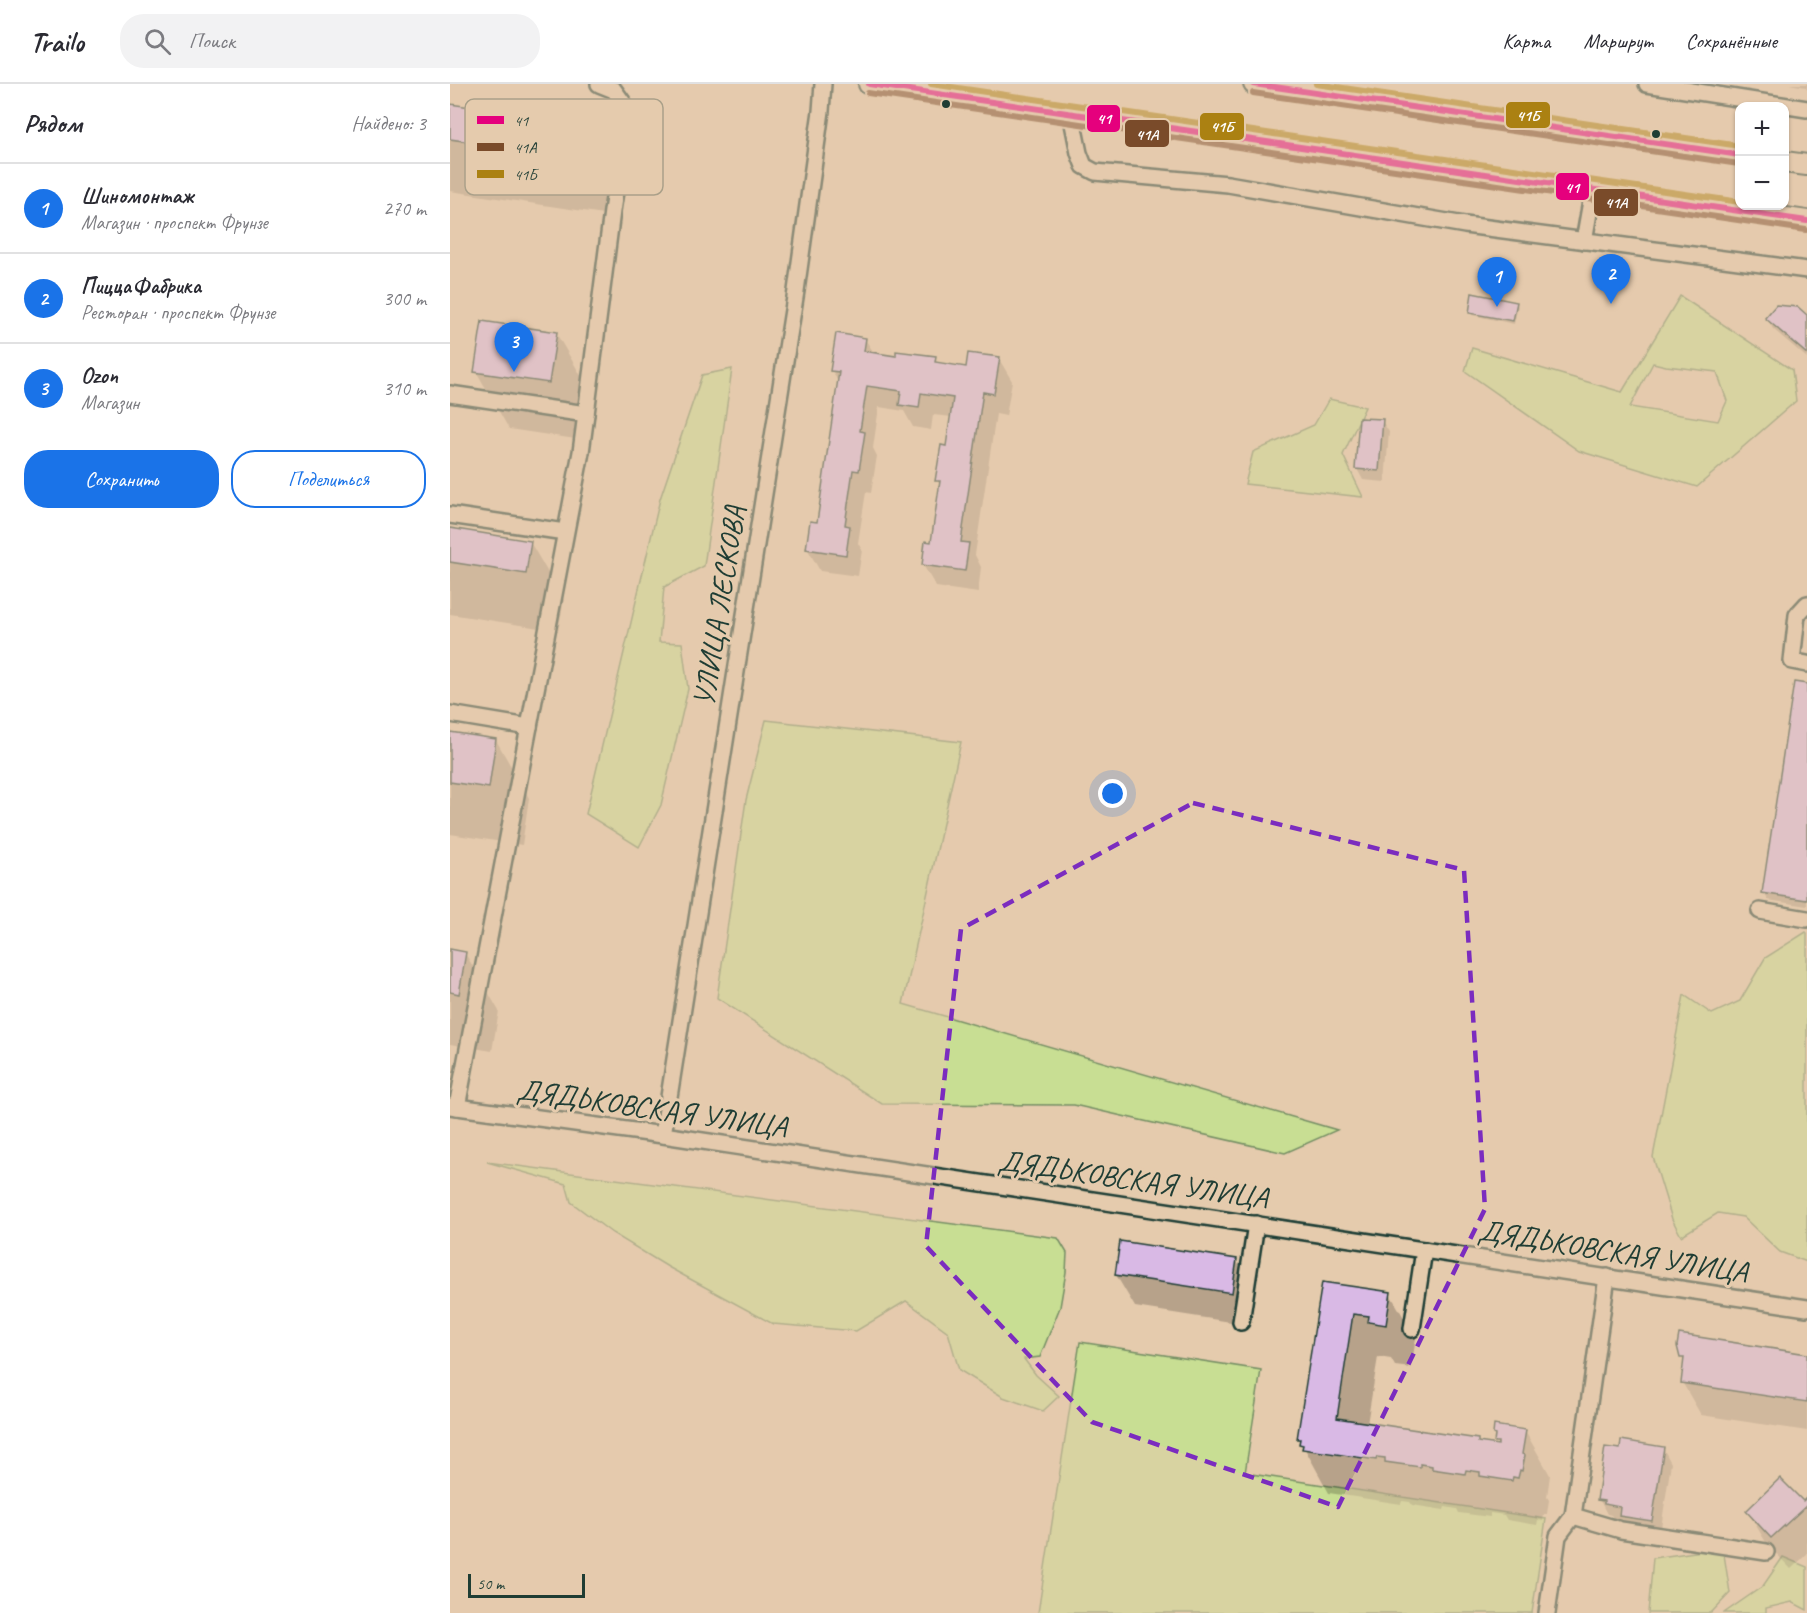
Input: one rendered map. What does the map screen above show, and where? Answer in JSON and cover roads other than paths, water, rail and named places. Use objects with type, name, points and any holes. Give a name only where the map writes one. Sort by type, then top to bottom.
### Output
[{"type":"main road","points":[[868,84],[1807,221]]},
{"type":"main road","points":[[1254,84],[1735,154]]},
{"type":"main road","points":[[1789,163],[1807,165]]},
{"type":"street","points":[[599,84],[614,90],[620,99]]},
{"type":"street","name":"УЛИЦА ЛЕСКОВА","points":[[663,1135],[796,291],[823,84]]},
{"type":"street","points":[[1647,84],[1807,109]]},
{"type":"street","points":[[1071,114],[1084,166],[1095,172],[1228,184],[1465,225],[1807,270]]},
{"type":"street","points":[[1584,241],[1593,190]]},
{"type":"street","points":[[453,1106],[566,532],[586,414],[615,195]]},
{"type":"street","points":[[450,394],[586,414]]},
{"type":"street","points":[[450,515],[566,532]]},
{"type":"street","points":[[1807,604],[1797,615],[1792,661],[1807,664]]},
{"type":"street","points":[[450,714],[529,727]]},
{"type":"street","points":[[1760,911],[1807,919]]},
{"type":"street","name":"ДЯДЬКОВСКАЯ УЛИЦА","points":[[453,1106],[663,1135],[1807,1308]]},
{"type":"street","points":[[1241,1322],[1256,1224]]},
{"type":"street","points":[[1412,1329],[1424,1250]]},
{"type":"street","points":[[1547,1613],[1558,1536],[1573,1516],[1607,1277]]},
{"type":"street","points":[[1573,1516],[1621,1530],[1766,1552]]},
{"type":"place","name":"ПиццаФабрика","points":[[1611,304]]},
{"type":"place","name":"Шиномонтаж","points":[[1497,307]]},
{"type":"place","name":"Ozon","points":[[514,372]]}]
